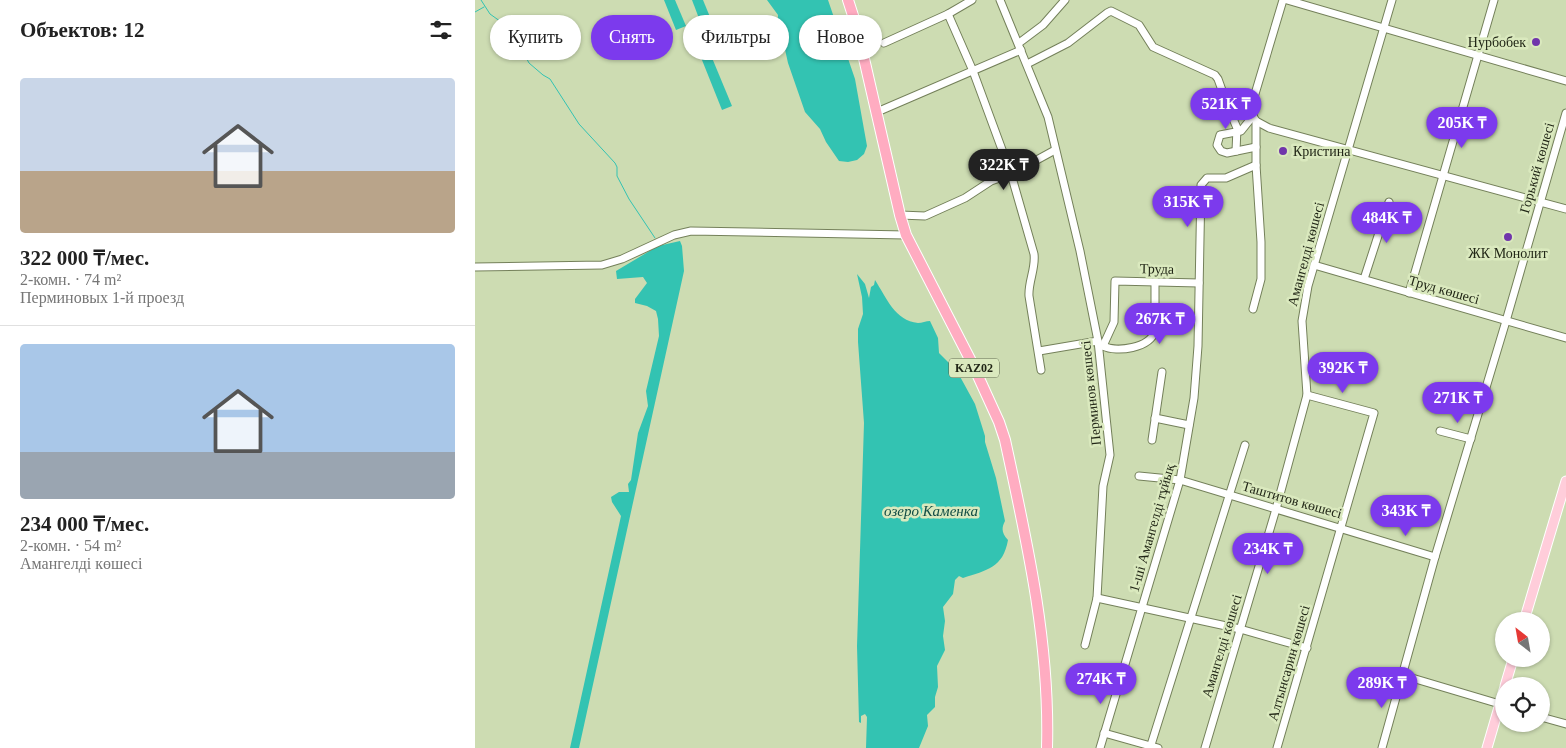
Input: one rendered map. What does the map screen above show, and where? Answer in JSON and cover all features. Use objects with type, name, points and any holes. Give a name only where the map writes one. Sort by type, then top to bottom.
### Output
[{"type":"highway","name":"KAZ02","points":[[848,0],[857,28],[906,235],[973,365],[999,422],[1005,440],[1039,609],[1045,663],[1047,748]]},
{"type":"main road","points":[[1527,612],[1566,481]]},
{"type":"main road","points":[[1487,748],[1495,725]]},
{"type":"street","points":[[884,43],[948,14],[972,0]]},
{"type":"street","name":"Перминов көшесі","points":[[1000,0],[1048,117],[1100,345],[1111,451],[1102,491],[1097,598],[1085,645]]},
{"type":"street","points":[[877,112],[973,71],[1020,46],[1043,25],[1065,0]]},
{"type":"street","points":[[1253,309],[1261,279],[1261,242],[1252,104],[1285,0],[1566,81]]},
{"type":"street","name":"Амангелді көшесі","points":[[1205,748],[1276,509],[1307,395],[1301,321],[1314,265],[1392,0]]},
{"type":"street","points":[[1409,293],[1494,0]]},
{"type":"street","points":[[1027,64],[1068,43],[1110,12],[1139,25],[1153,48],[1215,75],[1236,124],[1236,152]]},
{"type":"street","points":[[948,14],[973,71],[1011,174],[1034,258],[1029,296],[1041,370]]},
{"type":"street","points":[[1228,107],[1254,117],[1269,128],[1566,209]]},
{"type":"street","name":"Горький көшесі","points":[[1382,748],[1435,557],[1566,113]]},
{"type":"street","points":[[1254,117],[1237,133],[1223,134],[1217,141],[1217,145],[1221,151],[1227,153],[1256,147]]},
{"type":"street","points":[[900,215],[925,216],[965,198],[991,181],[1011,174],[1055,150]]},
{"type":"street","name":"1-ші Амангелді тұйық","points":[[1104,733],[1180,480],[1194,398],[1198,346],[1201,183],[1209,178],[1228,177],[1256,165]]},
{"type":"street","points":[[1364,279],[1389,202]]},
{"type":"street","points":[[475,267],[602,265],[622,259],[674,235],[691,231],[906,235]]},
{"type":"street","name":"Труд көшесі","points":[[1314,265],[1566,338]]},
{"type":"street","name":"Труда","points":[[1100,345],[1114,322],[1115,281],[1199,283]]},
{"type":"street","points":[[1039,350],[1100,345],[1112,350],[1127,349],[1147,341],[1153,337],[1155,331],[1155,282]]},
{"type":"street","points":[[1152,440],[1162,372]]},
{"type":"street","name":"Алтынсарин көшесі","points":[[1277,748],[1374,413],[1307,395]]},
{"type":"street","points":[[1155,418],[1189,425]]},
{"type":"street","points":[[1440,431],[1471,439]]},
{"type":"street","points":[[1100,748],[1104,733],[1153,747],[1245,445]]},
{"type":"street","name":"Таштитов көшесі","points":[[1139,476],[1180,480],[1435,557]]},
{"type":"street","points":[[1097,598],[1241,629],[1307,648]]},
{"type":"street","points":[[1402,675],[1495,702]]},
{"type":"street","points":[[1550,720],[1566,724]]},
{"type":"water","points":[[664,0],[675,0],[683,19],[683,27],[676,30],[673,15],[670,15]]},
{"type":"water","points":[[692,0],[703,0],[709,15],[698,15]]},
{"type":"water","points":[[767,0],[828,0],[833,15],[799,15],[799,60],[849,60],[855,79],[867,146],[864,154],[857,160],[839,161],[820,129],[805,112],[787,60],[789,60],[789,15],[778,15]]},
{"type":"water","points":[[702,60],[713,60],[732,106],[722,110]]},
{"type":"water","points":[[680,241],[684,271],[579,748],[570,748],[621,516],[611,497],[619,492],[629,492],[628,484],[631,480],[638,433],[648,406],[646,391],[659,336],[656,311],[635,303],[635,299],[647,283],[643,277],[617,279],[616,271],[658,246]]},
{"type":"water","name":"озеро Каменка","points":[[857,274],[865,284],[869,298],[871,287],[874,285],[875,280],[887,301],[903,318],[918,323],[930,321],[938,338],[939,353],[957,371],[975,404],[996,478],[1005,521],[1003,531],[1008,540],[1002,557],[993,566],[963,578],[959,576],[955,580],[953,594],[943,607],[945,650],[937,666],[938,687],[935,707],[927,715],[928,726],[919,748],[866,748],[867,717],[865,714],[861,716],[861,723],[859,722],[857,646],[864,423],[858,342],[858,329],[863,314],[862,297]]},
{"type":"waterway","points":[[481,0],[490,14],[504,24],[529,63],[550,79],[579,124],[615,163],[617,176],[629,199],[655,238]]},
{"type":"waterway","points":[[475,12],[484,7]]},
{"type":"place","name":"Нурбобек","points":[[1536,42]]},
{"type":"place","name":"Кристина","points":[[1283,151]]},
{"type":"place","name":"ЖК Монолит","points":[[1508,237]]}]
